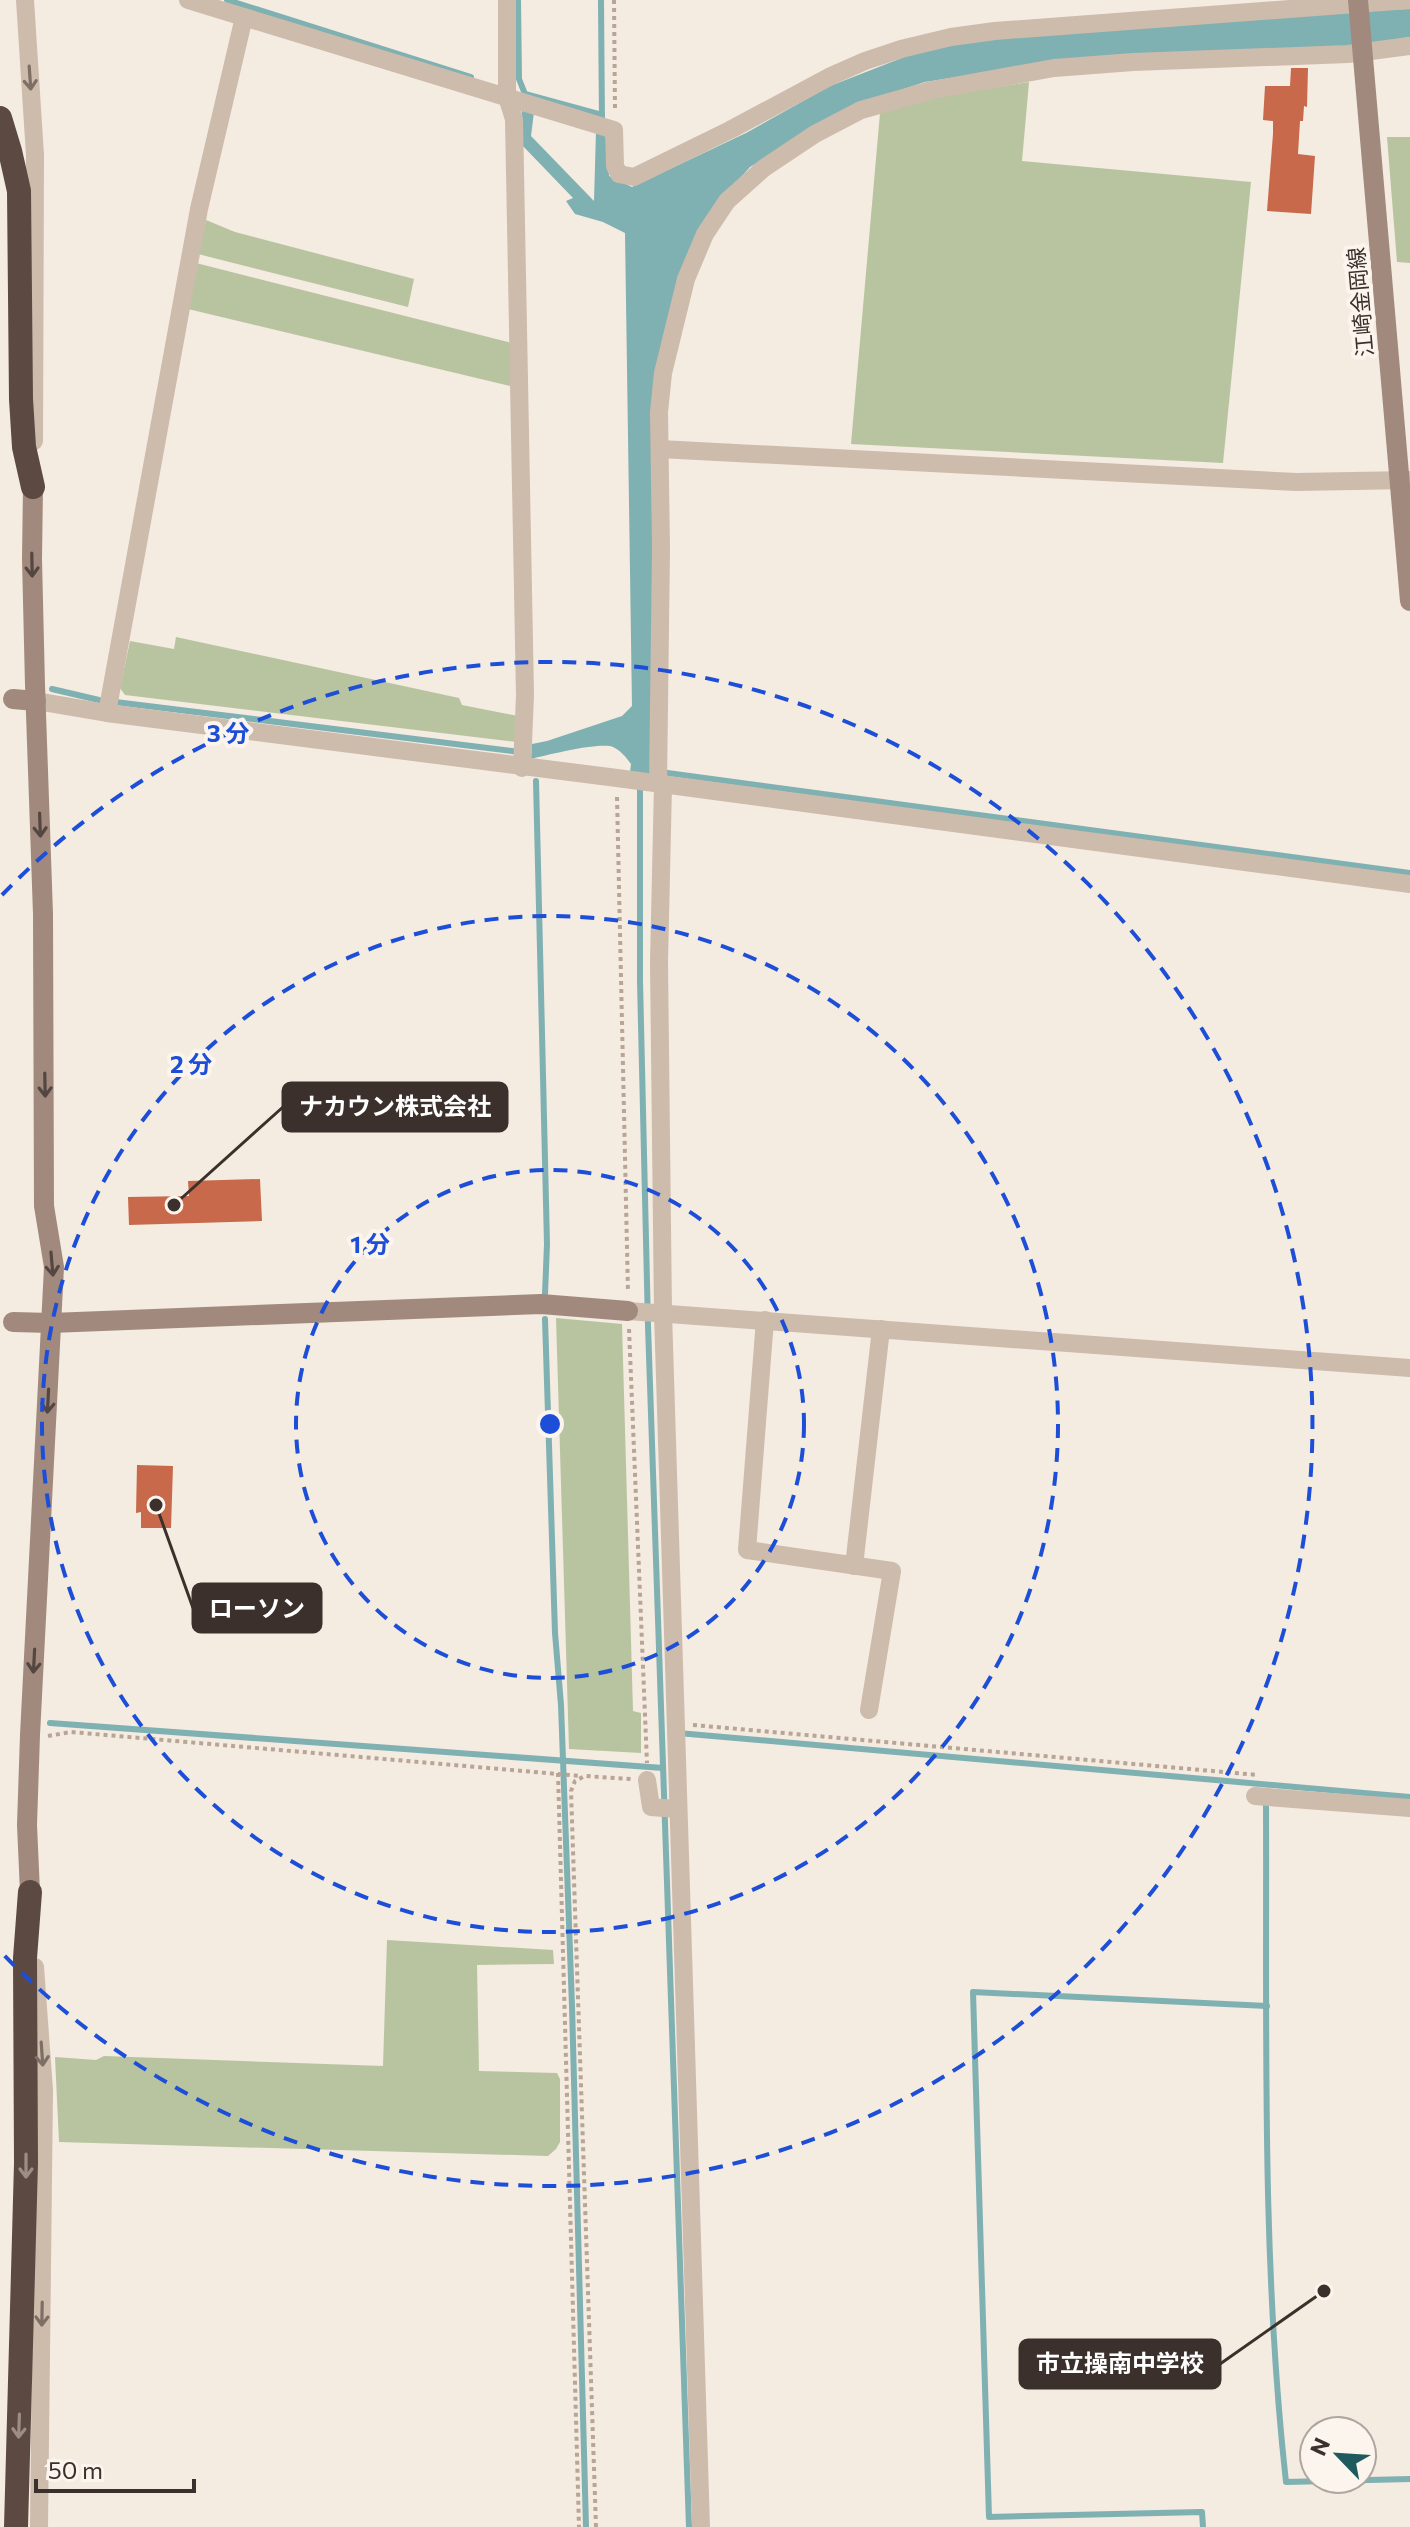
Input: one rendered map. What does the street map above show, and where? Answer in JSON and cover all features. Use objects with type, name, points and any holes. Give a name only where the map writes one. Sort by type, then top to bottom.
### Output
[{"type":"highway","points":[[0,118],[19,191],[21,399],[24,447],[33,487]]},
{"type":"highway","points":[[16,2527],[26,2163],[25,1958],[30,1892]]},
{"type":"street","points":[[25,0],[35,155],[32,574],[43,914],[44,1206],[54,1267],[27,1825],[44,2090],[39,2527]]},
{"type":"street","points":[[188,0],[507,90],[605,127],[619,174],[634,177],[831,76],[865,61],[914,46],[995,31],[1410,0]]},
{"type":"street","points":[[507,0],[507,90],[514,119],[525,695],[522,757]]},
{"type":"street","name":"江崎金岡線","points":[[1358,4],[1405,480],[1410,601]]},
{"type":"street","points":[[109,705],[199,209],[244,17]]},
{"type":"street","points":[[701,2527],[668,1808],[678,1729],[661,1313],[659,962],[649,779],[663,373],[686,279],[705,234],[727,201],[764,168],[815,134],[861,110],[932,90],[1054,68],[1410,46]]},
{"type":"street","points":[[660,449],[1296,482],[1405,480]]},
{"type":"street","points":[[13,699],[109,705],[522,757],[649,779],[1410,884]]},
{"type":"street","points":[[13,1322],[541,1304],[1410,1368]]},
{"type":"street","points":[[765,1320],[747,1550],[892,1571],[869,1710]]},
{"type":"street","points":[[854,1566],[881,1329]]},
{"type":"street","points":[[647,1771],[651,1807],[668,1808]]},
{"type":"street","points":[[1255,1796],[1410,1808]]},
{"type":"path","points":[[605,127],[616,116],[614,0]]},
{"type":"path","points":[[30,1735],[71,1732],[585,1776],[647,1771],[649,1724],[631,1311],[649,779]]},
{"type":"path","points":[[678,1729],[1267,1776]]},
{"type":"path","points":[[562,1773],[579,2527]]},
{"type":"path","points":[[585,1776],[575,1781],[571,1791],[596,2527]]},
{"type":"green space","points":[[1029,82],[1022,161],[1251,182],[1223,463],[851,444],[880,113],[918,99]]},
{"type":"green space","points":[[1387,137],[1410,137],[1410,263],[1397,262]]},
{"type":"green space","points":[[206,220],[235,232],[414,279],[408,307],[198,254]]},
{"type":"green space","points":[[196,263],[512,343],[510,386],[188,309]]},
{"type":"green space","points":[[176,637],[459,698],[462,705],[518,716],[517,742],[125,695],[120,688],[130,641],[174,649]]},
{"type":"green space","points":[[556,1318],[622,1324],[633,1711],[641,1713],[641,1753],[569,1749]]},
{"type":"green space","points":[[387,1940],[553,1950],[554,1964],[477,1965],[479,2071],[557,2073],[560,2079],[560,2142],[548,2156],[59,2142],[55,2057],[383,2066]]},
{"type":"water","points":[[1410,9],[1410,37],[1344,47],[1027,66],[925,82],[852,106],[750,167],[731,188],[665,334],[653,775],[630,772],[631,764],[625,757],[613,747],[606,746],[531,759],[532,744],[622,716],[632,706],[625,233],[603,222],[575,214],[566,201],[573,198],[521,144],[522,108],[534,112],[531,136],[594,201],[596,131],[606,134],[609,176],[632,187],[746,133],[830,86],[907,56],[948,45],[1031,35],[1340,11]]},
{"type":"building","points":[[1291,68],[1308,68],[1307,107],[1304,106],[1303,121],[1300,121],[1298,154],[1315,156],[1311,214],[1267,211],[1273,121],[1263,120],[1265,86],[1290,86]]},
{"type":"building","points":[[260,1179],[262,1221],[129,1225],[128,1197],[189,1196],[188,1181]]},
{"type":"building","points":[[137,1465],[173,1466],[171,1528],[141,1528],[141,1512],[136,1513]]},
{"type":"waterway","points":[[227,0],[471,77]]},
{"type":"waterway","points":[[518,0],[519,79],[525,94],[602,115]]},
{"type":"waterway","points":[[601,0],[602,124]]},
{"type":"waterway","points":[[52,689],[99,700],[520,752]]},
{"type":"waterway","points":[[660,772],[1410,873]]},
{"type":"waterway","points":[[536,781],[547,1244],[545,1294]]},
{"type":"waterway","points":[[640,783],[640,981],[648,1326],[689,2527]]},
{"type":"waterway","points":[[545,1319],[572,2006],[586,2527]]},
{"type":"waterway","points":[[50,1723],[663,1768]]},
{"type":"waterway","points":[[678,1733],[1410,1797]]},
{"type":"waterway","points":[[1266,1802],[1269,2228],[1272,2313],[1286,2482],[1410,2479]]},
{"type":"waterway","points":[[1203,2527],[1202,2512],[989,2517],[973,1992],[1267,2006]]},
{"type":"place","name":"ナカウン株式会社","points":[[174,1205]]},
{"type":"place","name":"ローソン","points":[[156,1505]]},
{"type":"place","name":"市立操南中学校","points":[[1324,2291]]}]
